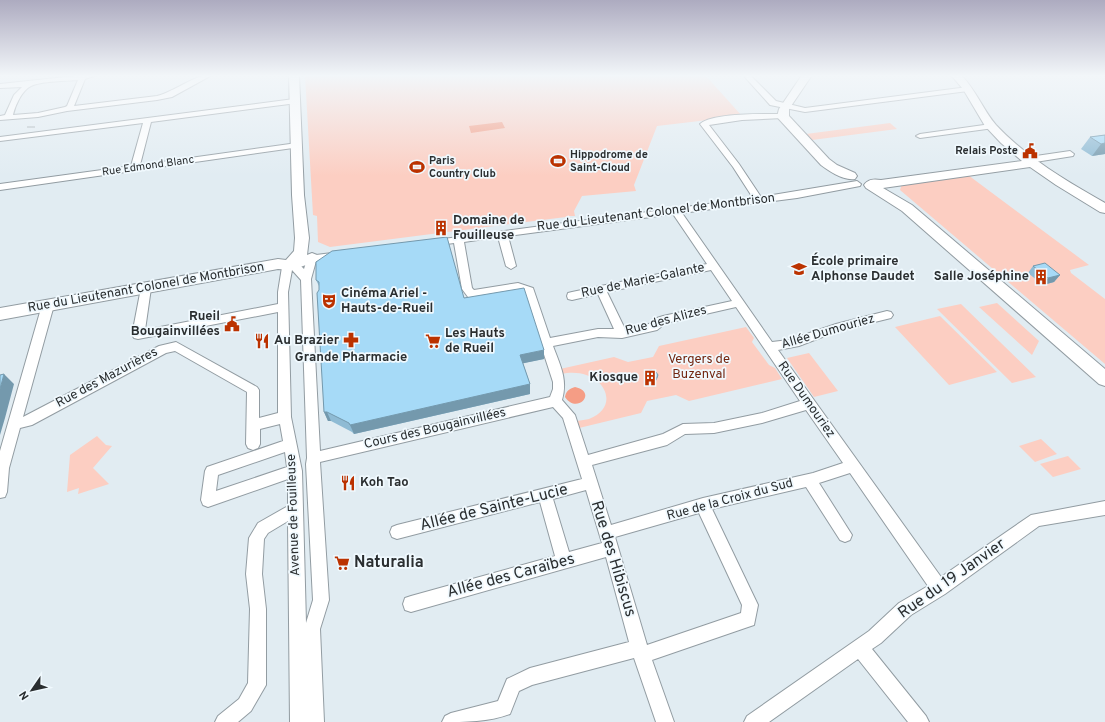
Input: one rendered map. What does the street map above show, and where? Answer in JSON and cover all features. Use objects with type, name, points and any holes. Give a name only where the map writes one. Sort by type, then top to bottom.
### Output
[{"type":"street","points":[[9,117],[11,109]]},
{"type":"street","points":[[0,118],[38,115],[67,109]]},
{"type":"street","points":[[0,139],[235,109]]},
{"type":"street","name":"Avenue de Fouilleuse","points":[[295,109],[305,250],[314,458],[313,464],[321,600],[312,629],[315,722]]},
{"type":"street","points":[[781,109],[784,111],[788,123],[825,162],[854,180],[872,184],[881,184],[988,168],[1070,154]]},
{"type":"street","points":[[759,200],[704,124],[709,121],[784,111],[815,109]]},
{"type":"street","points":[[979,109],[991,126],[1031,161],[1070,189],[1105,209]]},
{"type":"street","points":[[27,136],[35,117],[38,115]]},
{"type":"street","points":[[135,168],[148,120]]},
{"type":"street","points":[[920,136],[991,126]]},
{"type":"street","name":"Rue Edmond Blanc","points":[[0,187],[297,145]]},
{"type":"street","name":"Rue du Lieutenant Colonel de Montbrison","points":[[422,244],[797,195],[854,180]]},
{"type":"street","points":[[872,184],[907,208],[1105,379]]},
{"type":"street","name":"Rue Dumouriez","points":[[675,210],[738,303],[939,588]]},
{"type":"street","points":[[502,233],[512,266]]},
{"type":"street","points":[[458,239],[467,289],[472,294],[518,287],[529,292],[559,382],[559,389],[555,401]]},
{"type":"street","points":[[306,279],[297,268],[292,265],[305,250],[347,254]]},
{"type":"street","name":"Rue du Lieutenant Colonel de Montbrison","points":[[0,314],[278,264],[292,265]]},
{"type":"street","name":"Avenue de Fouilleuse","points":[[292,265],[286,268],[283,292],[285,417],[295,471],[294,510],[299,722]]},
{"type":"street","name":"Rue de Marie-Galante","points":[[572,296],[713,266]]},
{"type":"street","points":[[146,288],[138,335],[284,307]]},
{"type":"street","points":[[602,290],[622,334]]},
{"type":"street","name":"Rue des Alizes","points":[[546,343],[598,333],[622,334],[653,327],[658,322],[663,320],[738,303]]},
{"type":"street","points":[[0,492],[1,468],[15,424],[48,305]]},
{"type":"street","name":"Allée Dumouriez","points":[[769,346],[775,347],[803,341],[820,333],[887,315]]},
{"type":"street","name":"Rue des Mazurières","points":[[15,424],[27,421],[163,349],[176,346],[252,390],[253,444]]},
{"type":"street","name":"Cours des Bougainvillées","points":[[314,458],[555,401]]},
{"type":"street","name":"Rue des Hibiscus","points":[[555,401],[569,415],[611,548],[640,652],[665,722]]},
{"type":"street","points":[[583,462],[667,439],[683,429],[714,428],[762,418],[809,404]]},
{"type":"street","points":[[253,425],[285,417]]},
{"type":"street","points":[[291,444],[212,472],[208,500],[295,471]]},
{"type":"street","name":"Rue de la Croix du Sud","points":[[606,533],[703,505],[809,479],[853,466]]},
{"type":"street","points":[[809,479],[845,535]]},
{"type":"street","name":"Allée de Sainte-Lucie","points":[[397,532],[590,483]]},
{"type":"street","points":[[545,495],[564,561]]},
{"type":"street","points":[[451,722],[504,708],[513,685],[530,677],[640,652],[748,619],[750,605],[703,505]]},
{"type":"street","name":"Rue du 19 Janvier","points":[[753,722],[875,637],[905,609],[939,588],[1036,520],[1105,508]]},
{"type":"street","points":[[224,722],[245,705],[257,685],[258,609],[254,574],[257,538],[263,528],[294,510]]},
{"type":"street","name":"Allée des Caraïbes","points":[[411,604],[611,548]]},
{"type":"street","points":[[860,648],[920,722]]},
{"type":"green space","name":"Paris Country Club","points":[[307,109],[735,109],[742,116],[657,126],[634,185],[636,191],[582,196],[574,211],[575,216],[330,247],[318,242],[317,216],[313,215]]},
{"type":"green space","points":[[890,123],[897,129],[812,140],[806,134]]},
{"type":"green space","points":[[968,175],[1089,265],[1070,270],[1071,273],[1105,299],[1105,364],[900,190],[902,184]]},
{"type":"green space","points":[[997,303],[1039,341],[1032,355],[979,307]]},
{"type":"green space","points":[[961,304],[1036,377],[1012,383],[937,309]]},
{"type":"green space","points":[[940,316],[997,372],[949,385],[895,327]]},
{"type":"green space","name":"Vergers de Buzenval","points":[[746,327],[754,338],[752,342],[769,365],[775,368],[782,379],[689,401],[676,395],[647,401],[641,413],[579,428],[577,421],[589,419],[600,413],[605,405],[606,397],[604,388],[588,375],[575,373],[561,374],[560,369],[614,357],[628,362],[653,357],[659,346]]},
{"type":"green space","points":[[809,353],[838,391],[814,397],[787,358]]},
{"type":"green space","points":[[97,436],[106,445],[112,446],[93,468],[109,484],[78,494],[79,488],[67,492],[70,455]]},
{"type":"green space","points":[[1041,439],[1057,454],[1035,462],[1019,446]]},
{"type":"green space","points":[[1068,456],[1081,469],[1053,477],[1040,464]]},
{"type":"shaded area","points":[[502,122],[505,128],[471,133],[469,126]]},
{"type":"shaded area","points":[[575,387],[585,393],[585,397],[583,401],[575,404],[570,402],[565,397],[568,390]]},
{"type":"building","points":[[1105,135],[1105,143],[1101,144],[1090,137]]},
{"type":"building","name":"Les Hauts de Rueil","points":[[447,237],[464,298],[524,288],[544,350],[520,355],[530,384],[350,425],[349,423],[327,412],[324,412],[317,293],[319,290],[319,282],[316,280],[316,262],[332,251]]},
{"type":"building","points":[[1045,263],[1060,275],[1048,278],[1033,266]]},
{"type":"building","points":[[651,370],[656,372],[658,375],[656,379],[651,380],[647,378],[645,374],[646,371]]},
{"type":"building","points":[[4,374],[0,389],[0,375]]},
{"type":"place","name":"Relais Poste","points":[[1030,151]]},
{"type":"place","name":"Hippodrome de Saint-Cloud","points":[[558,161]]},
{"type":"place","name":"Paris Country Club","points":[[417,167]]},
{"type":"place","name":"Domaine de Fouilleuse","points":[[441,228]]},
{"type":"place","name":"École primaire Alphonse Daudet","points":[[799,269]]},
{"type":"place","name":"Salle Joséphine","points":[[1041,277]]},
{"type":"place","name":"Cinéma Ariel - Hauts-de-Rueil","points":[[329,301]]},
{"type":"place","name":"Rueil Bougainvillées","points":[[232,324]]},
{"type":"place","name":"Grande Pharmacie","points":[[351,340]]},
{"type":"place","name":"Au Brazier","points":[[262,341]]},
{"type":"place","name":"Les Hauts de Rueil","points":[[433,341]]},
{"type":"place","name":"Kiosque","points":[[650,378]]},
{"type":"place","name":"Koh Tao","points":[[348,483]]},
{"type":"place","name":"Naturalia","points":[[342,563]]}]
